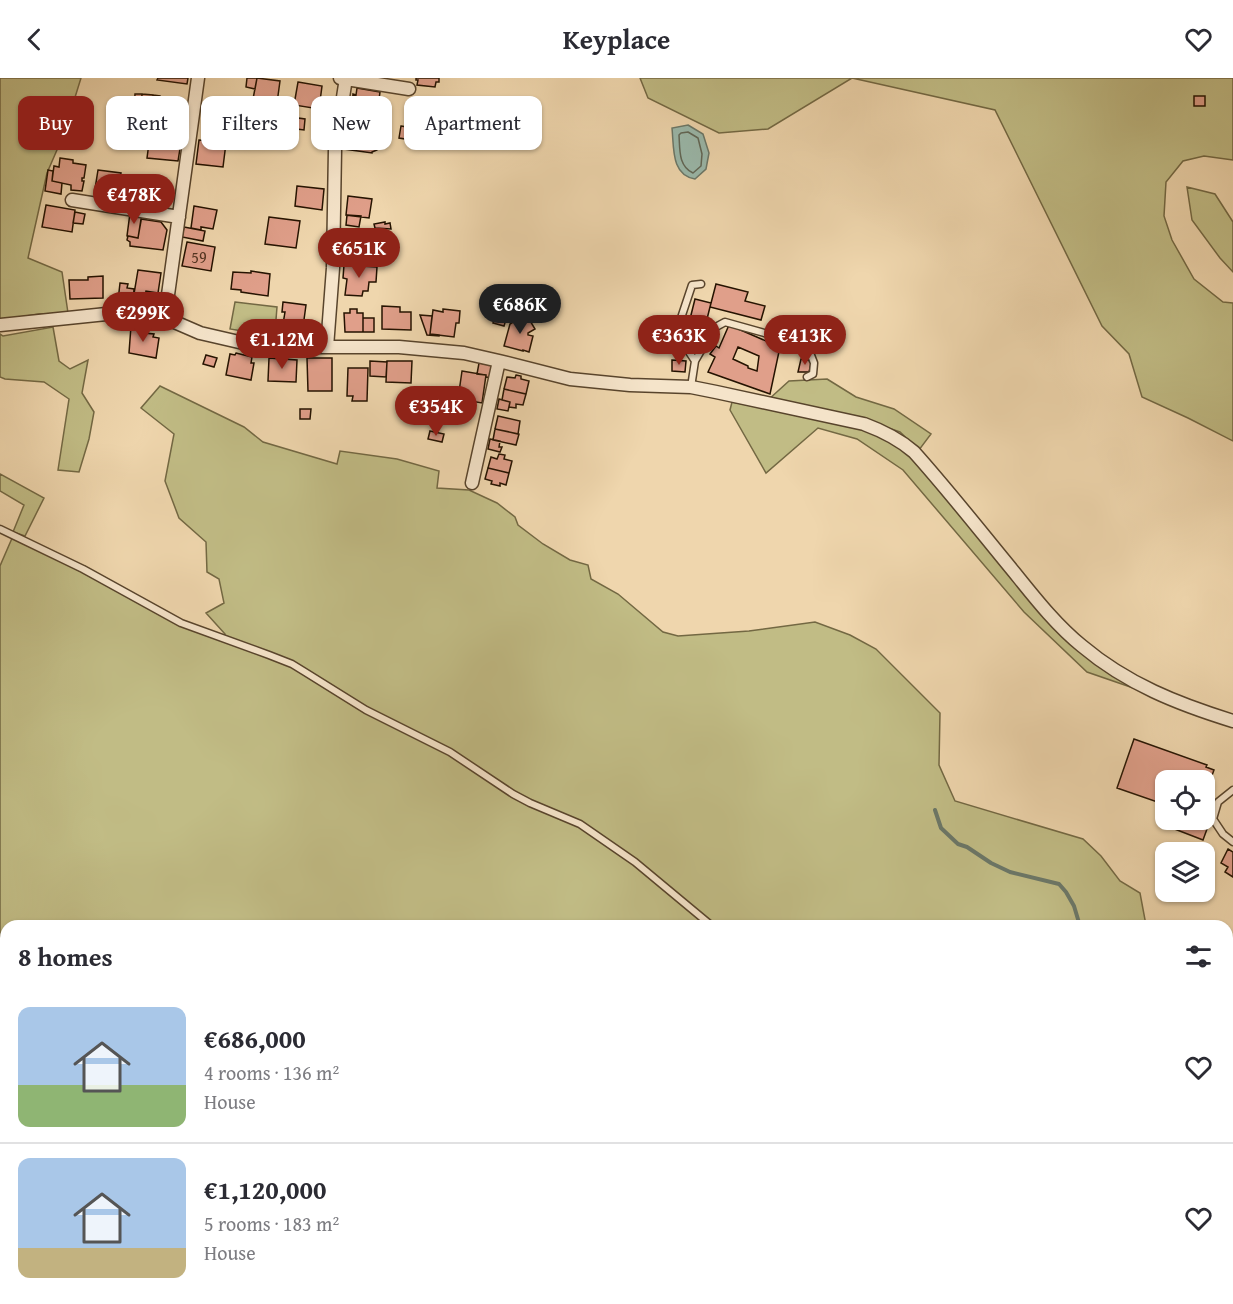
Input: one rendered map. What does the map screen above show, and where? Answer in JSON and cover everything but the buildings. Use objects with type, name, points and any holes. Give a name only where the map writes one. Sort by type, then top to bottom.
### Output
[{"type":"street","points":[[163,317],[198,78]]},
{"type":"street","points":[[327,347],[333,268],[335,149],[344,78],[409,89]]},
{"type":"street","points":[[72,200],[179,217]]},
{"type":"street","points":[[0,324],[116,313],[142,314],[163,317],[200,333],[252,345],[399,347],[464,353],[570,379],[691,387],[843,419],[882,431],[901,441],[914,452],[1046,611],[1082,647],[1147,689],[1171,700],[1233,721]]},
{"type":"street","points":[[472,483],[499,360]]},
{"type":"lane","points":[[695,361],[678,336],[678,327],[692,285],[701,284]]},
{"type":"lane","points":[[691,387],[695,361],[714,328],[725,322],[807,345],[814,363],[813,374],[807,377]]},
{"type":"lane","points":[[0,530],[83,569],[181,623],[292,664],[366,710],[450,752],[513,794],[580,824],[635,862],[705,920]]},
{"type":"lane","points":[[1233,790],[1218,802],[1214,819],[1223,834],[1233,842]]},
{"type":"shaded area","points":[[0,78],[81,78],[75,96],[18,96],[18,150],[57,150],[47,173],[28,258],[62,272],[68,313],[39,314],[0,320]]},
{"type":"shaded area","points":[[640,78],[852,78],[768,129],[719,133],[648,98]]},
{"type":"shaded area","points":[[852,78],[1233,78],[1233,160],[1204,156],[1183,161],[1166,182],[1164,216],[1172,240],[1194,279],[1223,302],[1233,303],[1233,441],[1142,397],[1129,354],[1102,326],[995,110]]},
{"type":"shaded area","points":[[1187,187],[1215,194],[1233,222],[1233,272],[1192,220]]},
{"type":"shaded area","points":[[235,302],[277,307],[275,332],[249,328],[248,332],[230,329]]},
{"type":"shaded area","points":[[53,327],[59,361],[70,369],[88,360],[82,393],[94,412],[79,472],[58,470],[69,399],[44,382],[0,377],[0,334],[3,336]]},
{"type":"shaded area","points":[[827,379],[856,397],[894,409],[931,434],[919,450],[900,432],[868,421],[768,400],[789,381]]},
{"type":"shaded area","points":[[160,386],[244,427],[263,442],[337,464],[340,451],[397,459],[439,471],[437,488],[469,490],[497,503],[515,517],[518,525],[543,544],[570,560],[588,565],[591,579],[618,594],[663,632],[678,636],[749,631],[815,622],[850,635],[876,649],[940,713],[939,765],[955,801],[1083,839],[1101,856],[1120,881],[1140,893],[1145,920],[0,920],[0,566],[13,536],[171,619],[224,641],[225,634],[206,613],[224,603],[219,579],[207,572],[206,542],[179,518],[165,481],[174,434],[141,408]]},
{"type":"shaded area","points":[[732,402],[864,428],[897,443],[918,463],[1012,579],[1142,691],[1087,672],[1024,612],[903,470],[857,439],[818,428],[766,473],[730,410]]},
{"type":"shaded area","points":[[0,474],[44,498],[25,536],[13,532],[24,505],[0,491]]},
{"type":"water","points":[[688,125],[703,134],[709,153],[706,169],[695,179],[682,172],[675,160],[672,128]]},
{"type":"waterway","points":[[935,810],[941,828],[958,844],[1010,872],[1059,884],[1074,906],[1078,920]]}]
